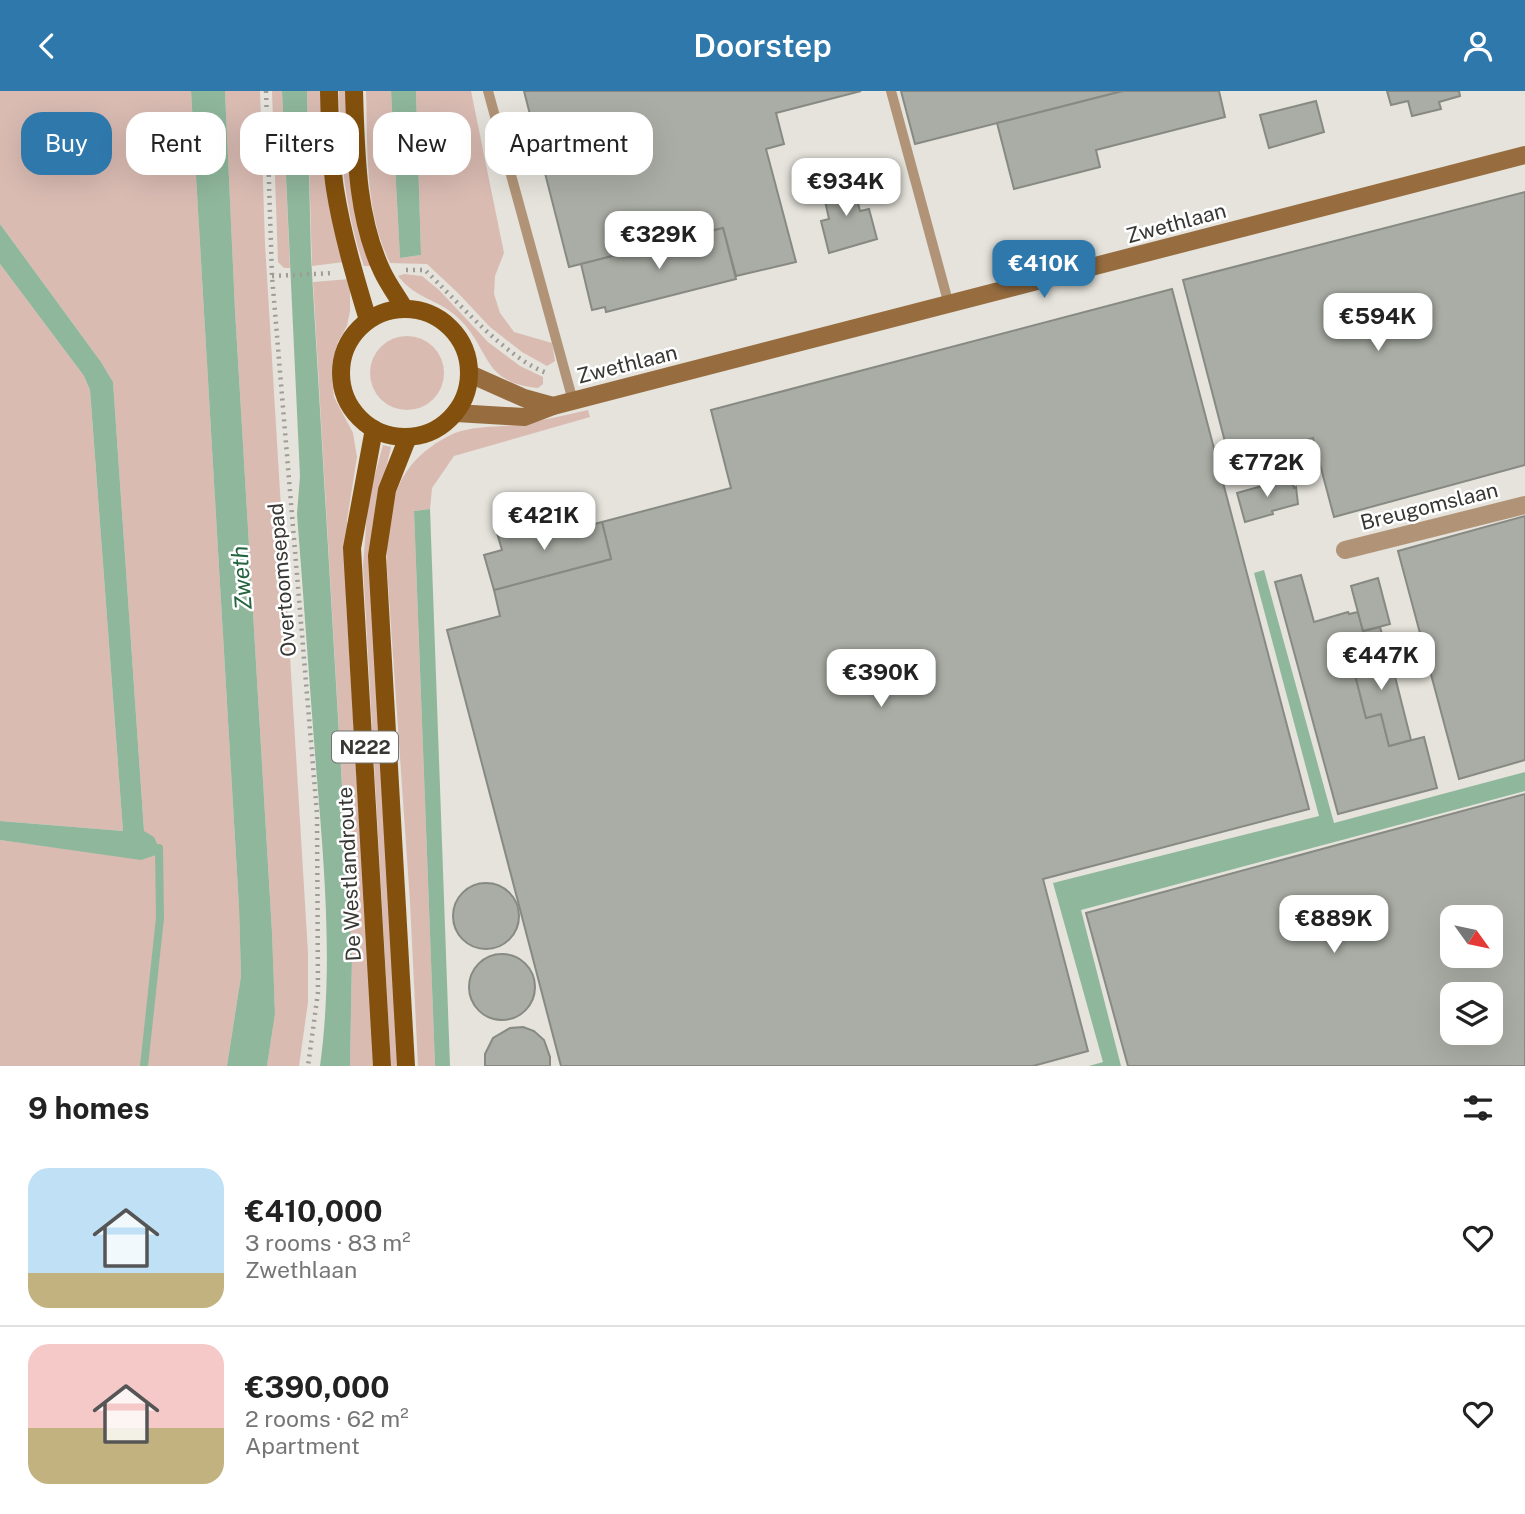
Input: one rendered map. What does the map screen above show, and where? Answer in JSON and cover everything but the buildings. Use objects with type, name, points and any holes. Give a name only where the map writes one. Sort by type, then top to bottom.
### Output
[{"type":"main road","points":[[329,91],[335,189],[368,320]]},
{"type":"main road","points":[[354,91],[360,187],[369,235],[382,271],[404,308]]},
{"type":"main road","points":[[404,308],[425,311],[451,327],[463,344],[470,364],[466,395],[456,413],[435,431],[408,437],[390,436],[374,429],[357,416],[346,397],[341,376],[347,345],[360,327],[385,311],[404,308]]},
{"type":"main road","name":"De Westlandroute","points":[[374,429],[352,548],[382,1066]]},
{"type":"main road","name":"N222","points":[[406,1066],[377,556],[387,490],[408,437]]},
{"type":"street","name":"Zwethlaan","points":[[456,413],[524,417],[553,405],[1525,155]]},
{"type":"street","name":"Zwethlaan","points":[[470,375],[524,398],[553,405]]},
{"type":"street","name":"Breugomslaan","points":[[1345,550],[1525,505]]},
{"type":"lane","points":[[488,91],[573,401]]},
{"type":"lane","points":[[891,91],[949,305]]},
{"type":"path","name":"Overtoomsepad","points":[[266,91],[272,276],[317,814],[318,992],[308,1066]]},
{"type":"path","name":"Zwethlaan","points":[[382,271],[425,270],[487,331],[536,369],[567,380]]},
{"type":"path","points":[[272,276],[354,271]]},
{"type":"shaded area","points":[[0,91],[191,91],[192,112],[126,112],[126,175],[196,175],[239,907],[241,976],[227,1066],[0,1066],[0,840],[141,859],[154,838],[144,831],[113,382],[0,224]]},
{"type":"shaded area","points":[[225,91],[260,91],[261,112],[240,112],[240,175],[263,175],[308,953],[308,1002],[299,1066],[267,1066],[275,1014],[272,932]]},
{"type":"shaded area","points":[[272,91],[282,91],[283,112],[273,112]]},
{"type":"shaded area","points":[[307,91],[322,91],[325,112],[308,112]]},
{"type":"shaded area","points":[[339,91],[347,91],[350,112],[340,112]]},
{"type":"shaded area","points":[[366,91],[391,91],[392,112],[373,112],[373,175],[396,175],[400,258],[421,255],[419,175],[471,175],[471,112],[417,112],[416,91],[471,91],[485,160],[485,175],[488,175],[504,253],[495,276],[494,294],[500,313],[514,332],[552,343],[555,361],[547,366],[522,352],[490,327],[427,264],[390,263],[376,222],[368,156]]},
{"type":"shaded area","points":[[275,175],[286,175],[290,268],[284,268],[278,262]]},
{"type":"shaded area","points":[[309,175],[333,175],[344,262],[312,266]]},
{"type":"shaded area","points":[[344,175],[359,175],[371,266],[364,266]]},
{"type":"shaded area","points":[[0,264],[84,376],[90,390],[123,831],[0,821]]},
{"type":"shaded area","points":[[398,276],[422,276],[439,290],[488,342],[520,366],[543,377],[543,384],[538,388],[505,379],[488,362],[476,340],[456,316],[412,290]]},
{"type":"shaded area","points":[[350,279],[350,311],[347,326],[333,359],[332,378],[334,397],[353,433],[357,457],[347,520],[346,599],[374,1066],[350,1066],[352,957],[313,282]]},
{"type":"shaded area","points":[[407,336],[428,342],[438,352],[444,373],[438,394],[428,404],[407,410],[386,404],[376,394],[370,373],[376,352],[386,342]]},
{"type":"shaded area","points":[[588,410],[590,417],[454,456],[432,488],[430,509],[414,511],[435,1066],[418,1066],[410,902],[387,568],[392,506],[406,472],[435,444],[455,433],[476,428],[514,425]]},
{"type":"shaded area","points":[[383,445],[391,447],[372,528],[371,566],[399,1066],[391,1066],[363,566],[368,501]]},
{"type":"water","points":[[191,91],[225,91],[226,112],[192,112]]},
{"type":"water","points":[[282,91],[307,91],[308,112],[283,112]]},
{"type":"water","points":[[391,91],[416,91],[417,112],[392,112]]},
{"type":"water","name":"Zweth","points":[[226,113],[272,932],[275,1014],[267,1066],[227,1066],[241,976],[196,175],[226,175]]},
{"type":"water","points":[[286,175],[309,175],[311,256],[352,957],[350,1066],[320,1066],[326,995],[326,923],[297,514],[300,476]]},
{"type":"water","points":[[396,175],[419,175],[421,255],[400,258]]},
{"type":"water","points":[[0,224],[113,382],[144,831],[154,837],[159,848],[156,855],[141,860],[0,840],[0,821],[123,831],[90,390],[84,376],[0,264]]},
{"type":"water","points":[[430,509],[450,1066],[435,1066],[414,511]]},
{"type":"water","points":[[1264,570],[1334,823],[1525,772],[1525,791],[1081,910],[1121,1066],[1089,1066],[1103,1062],[1053,883],[1319,816],[1254,573]]},
{"type":"waterway","points":[[144,1066],[160,918],[159,848]]}]
